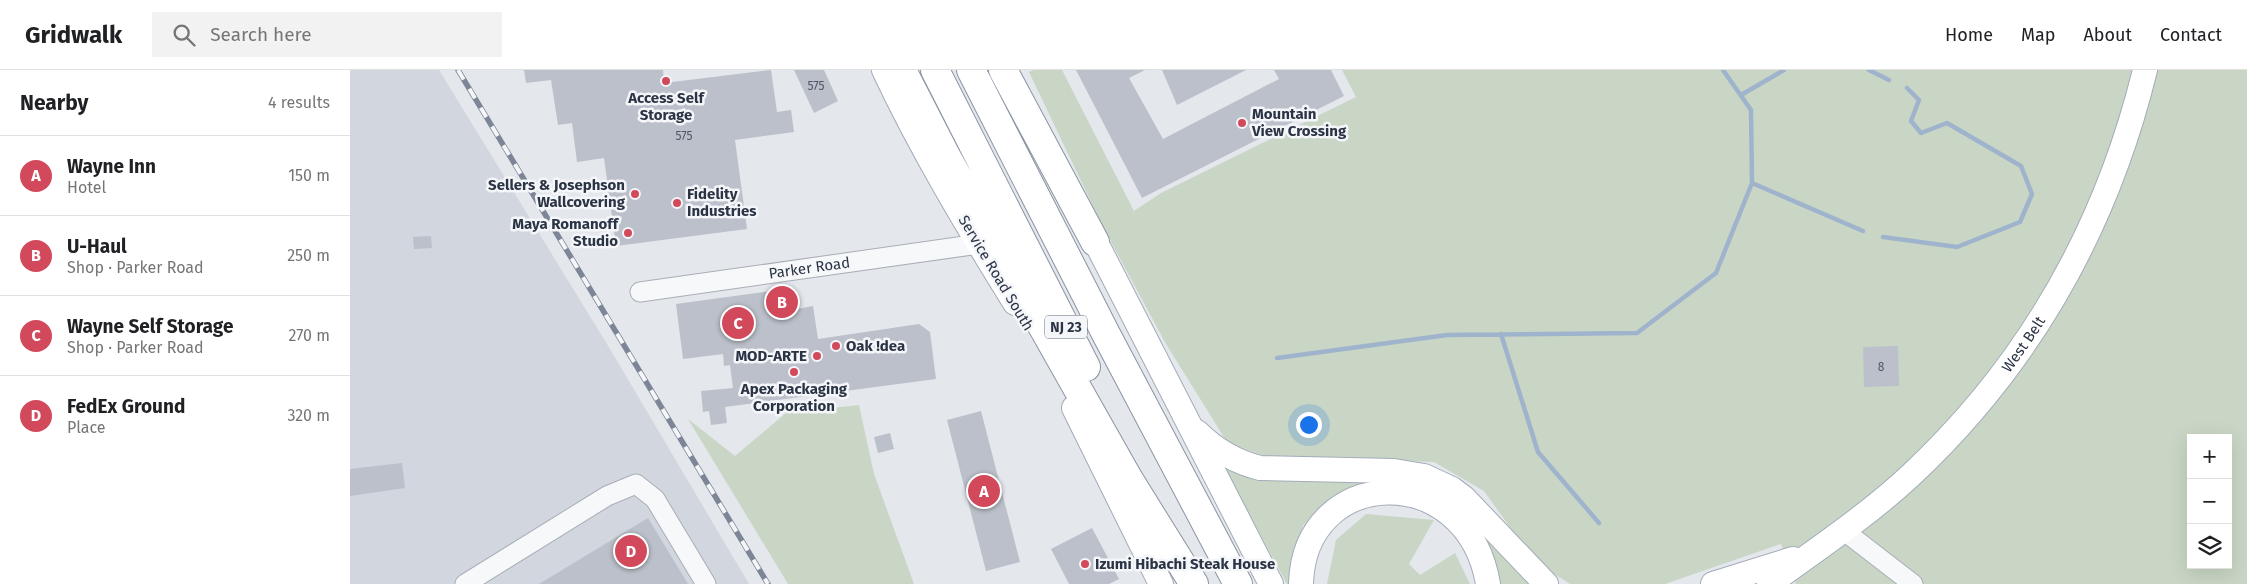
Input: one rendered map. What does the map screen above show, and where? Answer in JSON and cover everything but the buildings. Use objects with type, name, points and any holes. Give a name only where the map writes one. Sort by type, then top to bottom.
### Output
[{"type":"highway","points":[[902,70],[946,156],[1111,447],[1194,584]]},
{"type":"highway","name":"NJ 23","points":[[935,70],[1198,584]]},
{"type":"highway","name":"NJ 23","points":[[971,70],[1106,334],[1238,584]]},
{"type":"highway","points":[[1003,70],[1095,242]]},
{"type":"highway","points":[[1106,334],[1158,450],[1224,584]]},
{"type":"main road","name":"Service Road South","points":[[884,70],[905,114],[978,244],[1069,398],[1160,584]]},
{"type":"main road","points":[[1014,70],[1095,242],[1271,584]]},
{"type":"main road","name":"West Belt","points":[[1808,554],[1881,502],[1940,447],[1992,388],[2038,325],[2065,281],[2096,219],[2124,144],[2145,70]]},
{"type":"main road","points":[[1187,422],[1226,455],[1242,464],[1260,468],[1394,471],[1424,476],[1437,481],[1464,498],[1546,584]]},
{"type":"main road","points":[[1301,584],[1308,550],[1323,523],[1349,503],[1364,497],[1392,492],[1429,500],[1451,514],[1461,524],[1476,549],[1488,584]]},
{"type":"main road","points":[[1770,584],[1808,554]]},
{"type":"main road","points":[[1713,584],[1808,554]]},
{"type":"main road","points":[[1745,584],[1808,554]]},
{"type":"street","name":"Parker Road","points":[[640,292],[978,244]]},
{"type":"street","points":[[465,584],[606,496],[636,484],[655,499],[706,584]]},
{"type":"street","points":[[1843,530],[1913,584]]},
{"type":"shaded area","points":[[350,70],[439,70],[610,349],[749,584],[350,584]]},
{"type":"green space","points":[[1034,70],[1062,70],[1134,211],[1161,193],[1356,97],[1342,70],[2247,70],[2247,584],[1796,584],[1781,544],[1665,584],[1570,584],[1534,561],[1484,491],[1434,462],[1267,457],[1227,442],[1166,344],[1103,227],[1029,72]]},
{"type":"green space","points":[[859,405],[874,474],[914,584],[788,584],[688,419],[735,456],[786,413]]},
{"type":"green space","points":[[1218,456],[1368,477],[1303,525],[1289,584],[1287,584]]},
{"type":"green space","points":[[1366,514],[1434,520],[1409,564],[1420,575],[1455,553],[1470,584],[1327,584],[1336,540]]},
{"type":"green space","points":[[1477,520],[1538,584],[1498,584]]},
{"type":"waterway","points":[[1277,358],[1447,335],[1637,333],[1716,273],[1752,183],[1751,110],[1723,70]]},
{"type":"waterway","points":[[1741,95],[1784,70]]},
{"type":"waterway","points":[[1869,70],[1889,80]]},
{"type":"waterway","points":[[1883,237],[1957,247],[2020,222],[2032,194],[2021,166],[1947,123],[1921,133],[1911,121],[1919,100],[1907,88]]},
{"type":"waterway","points":[[1752,183],[1863,231]]},
{"type":"waterway","points":[[1501,334],[1538,452],[1599,523]]},
{"type":"railway","points":[[458,70],[768,584]]},
{"type":"place","name":"Access Self Storage","points":[[666,81]]},
{"type":"place","name":"Mountain View Crossing","points":[[1242,123]]},
{"type":"place","name":"Sellers & Josephson Wallcovering","points":[[635,194]]},
{"type":"place","name":"Fidelity Industries","points":[[677,203]]},
{"type":"place","name":"Maya Romanoff Studio","points":[[628,233]]},
{"type":"place","name":"U-Haul","points":[[782,302]]},
{"type":"place","name":"Wayne Self Storage","points":[[738,323]]},
{"type":"place","name":"Oak !dea","points":[[836,346]]},
{"type":"place","name":"MOD-ARTE","points":[[817,356]]},
{"type":"place","name":"Apex Packaging Corporation","points":[[794,372]]},
{"type":"place","name":"Wayne Inn","points":[[984,491]]},
{"type":"place","name":"FedEx Ground","points":[[631,551]]},
{"type":"place","name":"Izumi Hibachi Steak House","points":[[1085,564]]}]
